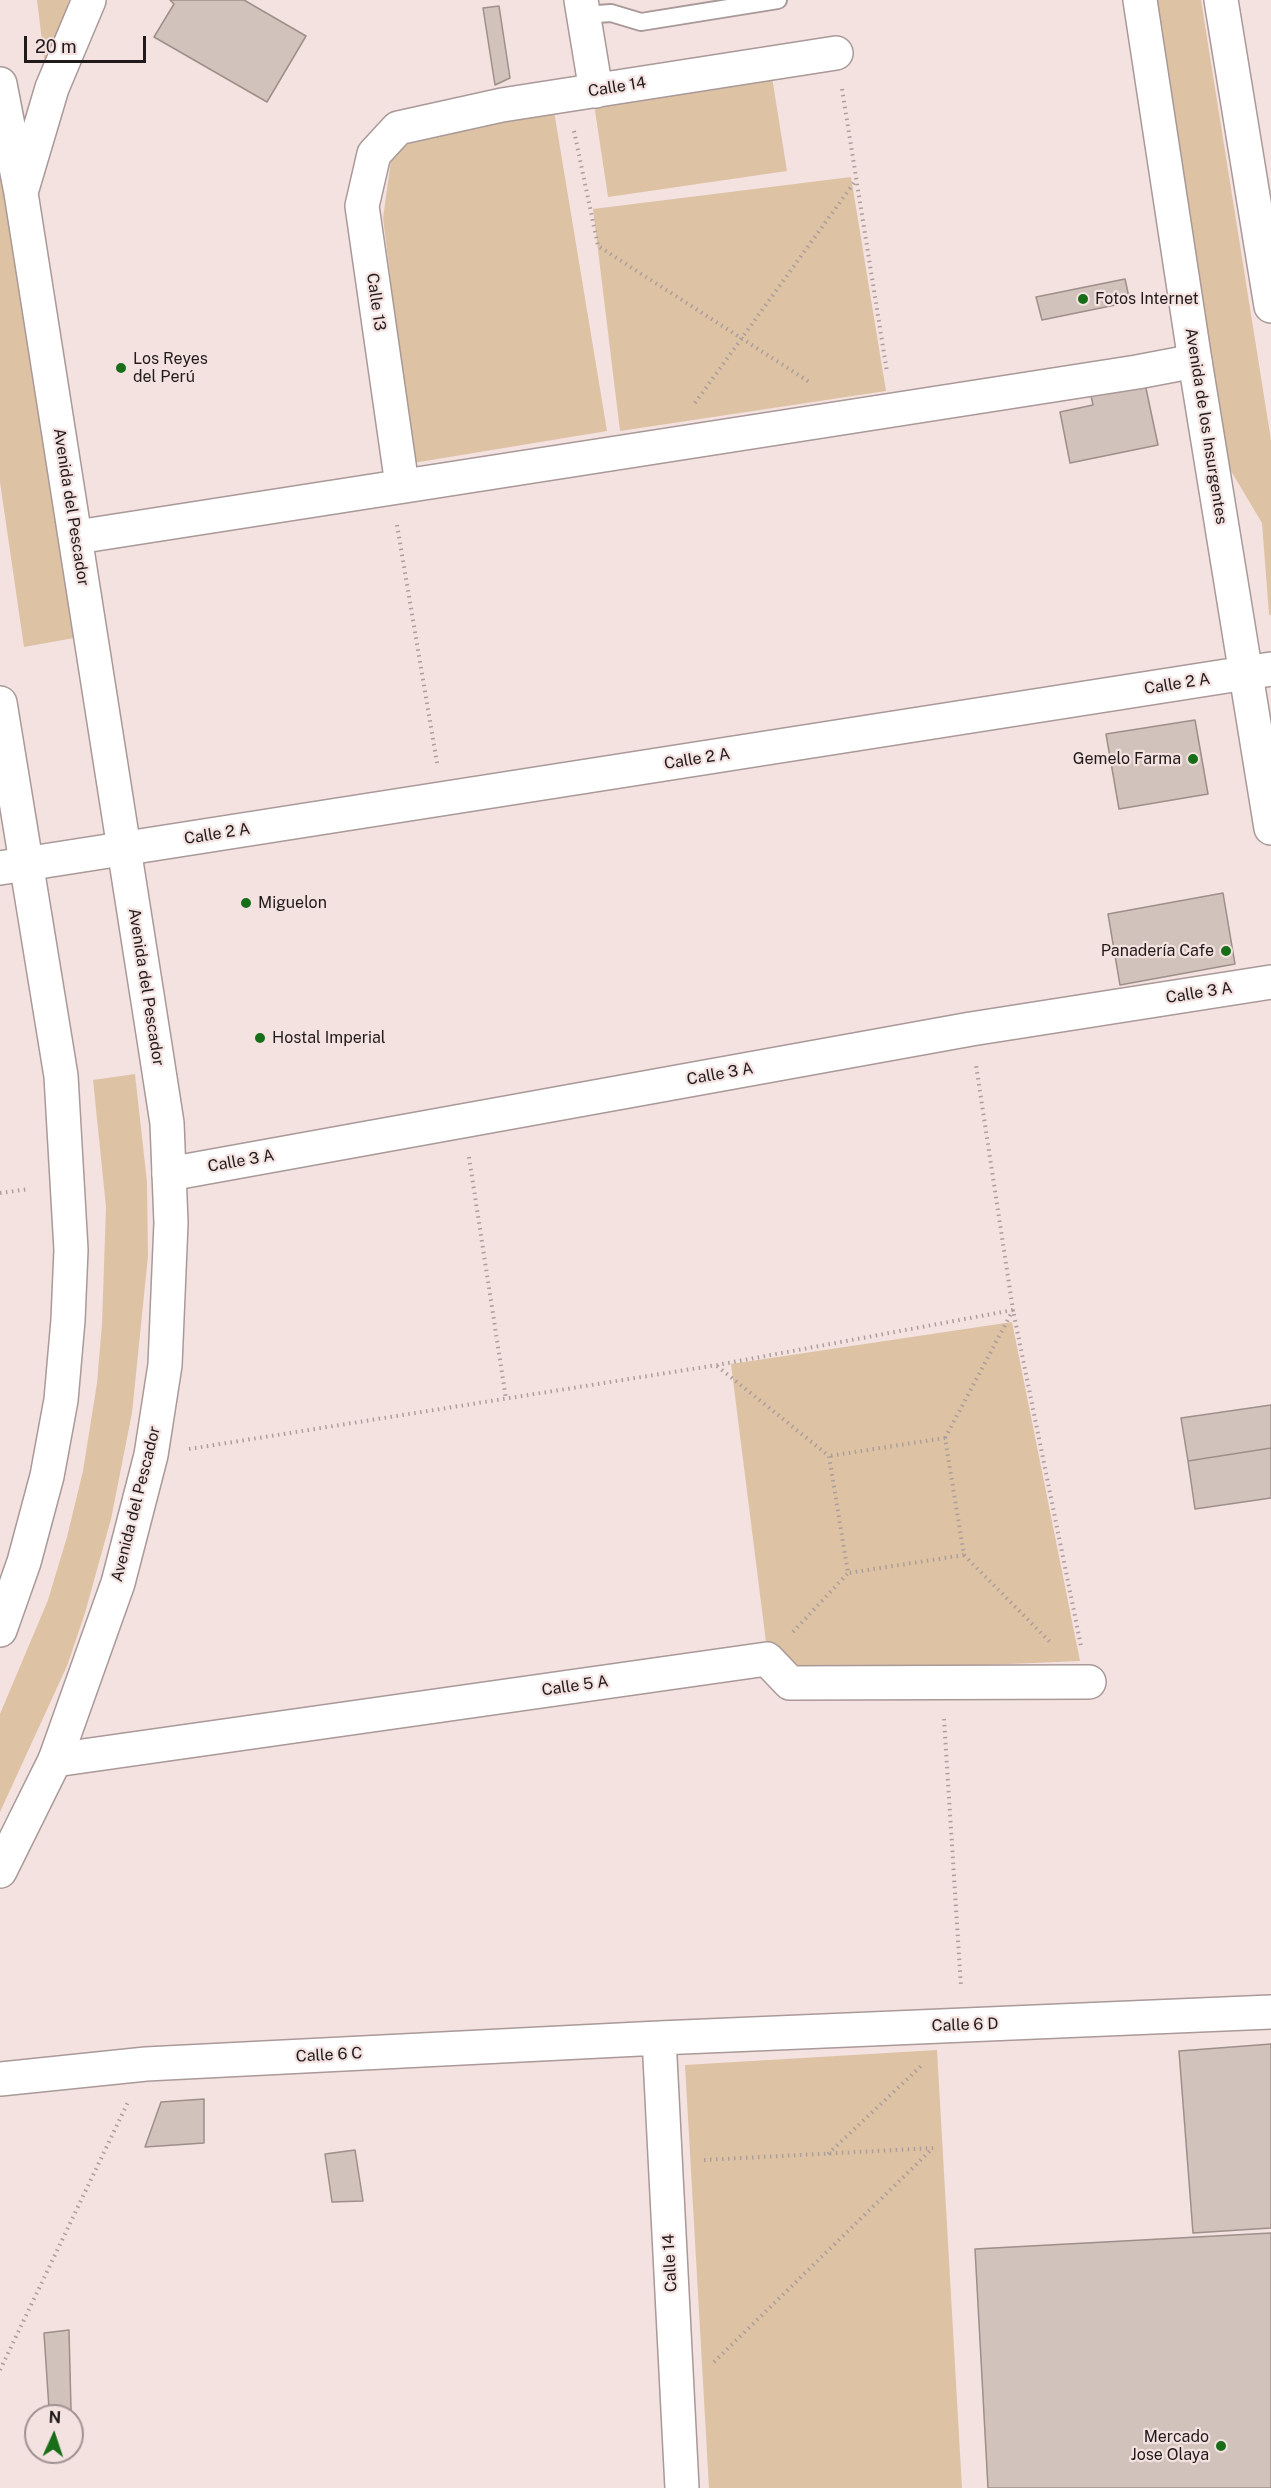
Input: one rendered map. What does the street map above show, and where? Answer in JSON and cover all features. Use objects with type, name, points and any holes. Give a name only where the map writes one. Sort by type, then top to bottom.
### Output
[{"type":"street","points":[[21,193],[52,88],[89,0]]},
{"type":"street","name":"Avenida de los Insurgentes","points":[[1140,0],[1195,361],[1259,671],[1271,828]]},
{"type":"street","points":[[1221,0],[1271,306]]},
{"type":"street","points":[[581,93],[582,7]]},
{"type":"street","name":"Calle 14","points":[[398,128],[502,105],[836,53]]},
{"type":"street","name":"Avenida del Pescador","points":[[0,84],[21,193],[77,537],[167,1123],[171,1223],[165,1365],[151,1455],[118,1583],[55,1760],[0,1871]]},
{"type":"street","name":"Calle 13","points":[[396,486],[362,206],[374,154],[398,128]]},
{"type":"street","points":[[77,537],[1137,372],[1195,361]]},
{"type":"street","name":"Calle 2 A","points":[[14,866],[1259,671]]},
{"type":"street","points":[[0,703],[14,866],[61,1076],[71,1250],[61,1400],[47,1476],[24,1562],[0,1630]]},
{"type":"street","name":"Calle 3 A","points":[[169,1174],[971,1029],[1271,982]]},
{"type":"street","points":[[767,1659],[790,1683],[1089,1682]]},
{"type":"street","name":"Calle 5 A","points":[[55,1760],[767,1659]]},
{"type":"street","name":"Calle 6 D","points":[[659,2038],[1271,2012]]},
{"type":"street","name":"Calle 14","points":[[659,2038],[682,2488]]},
{"type":"street","name":"Calle 6 C","points":[[0,2079],[146,2064],[659,2038]]},
{"type":"lane","points":[[582,7],[641,22],[778,0]]},
{"type":"path","points":[[836,53],[893,409]]},
{"type":"path","points":[[581,93],[598,246],[859,414]]},
{"type":"path","points":[[666,445],[740,337],[856,180]]},
{"type":"path","points":[[396,486],[443,799]]},
{"type":"path","points":[[971,1029],[1012,1310],[1089,1682]]},
{"type":"path","points":[[464,1120],[506,1399]]},
{"type":"path","points":[[151,1455],[717,1365],[1012,1310]]},
{"type":"path","points":[[1012,1310],[945,1438],[964,1555],[1089,1682]]},
{"type":"path","points":[[717,1365],[829,1456],[848,1574]]},
{"type":"path","points":[[829,1456],[945,1438]]},
{"type":"path","points":[[767,1659],[848,1574],[964,1555]]},
{"type":"path","points":[[941,1682],[964,2025]]},
{"type":"path","points":[[0,2370],[146,2064]]},
{"type":"path","points":[[828,2154],[921,2066]]},
{"type":"path","points":[[665,2163],[933,2148],[677,2398]]},
{"type":"shaded area","points":[[37,0],[69,0],[46,73]]},
{"type":"shaded area","points":[[1155,0],[1201,0],[1271,440],[1271,616],[1262,523],[1225,461]]},
{"type":"shaded area","points":[[772,77],[787,171],[608,197],[594,104]]},
{"type":"shaded area","points":[[552,99],[607,431],[413,463],[383,218],[394,139]]},
{"type":"shaded area","points":[[0,169],[74,638],[24,647],[0,482]]},
{"type":"shaded area","points":[[851,177],[886,391],[620,431],[593,209]]},
{"type":"shaded area","points":[[135,1074],[147,1182],[148,1256],[132,1413],[111,1519],[85,1613],[67,1666],[0,1812],[0,1714],[48,1600],[67,1537],[83,1471],[97,1383],[102,1324],[106,1207],[93,1080]]},
{"type":"shaded area","points":[[1012,1322],[1080,1661],[770,1674],[731,1364]]},
{"type":"shaded area","points":[[937,2050],[962,2488],[709,2488],[685,2065]]},
{"type":"building","points":[[170,0],[244,0],[306,36],[267,102],[154,37],[174,4]]},
{"type":"building","points":[[499,6],[510,78],[495,85],[483,8]]},
{"type":"building","name":"Fotos Internet","points":[[1125,279],[1130,302],[1042,320],[1036,297]]},
{"type":"building","points":[[1144,379],[1158,445],[1070,463],[1060,412],[1093,405],[1090,391]]},
{"type":"building","points":[[1195,720],[1208,794],[1119,809],[1106,734]]},
{"type":"building","points":[[1223,893],[1235,964],[1120,985],[1108,914]]},
{"type":"building","points":[[1271,1405],[1271,1448],[1188,1461],[1181,1418]]},
{"type":"building","points":[[1271,1448],[1271,1498],[1195,1509],[1188,1461]]},
{"type":"building","points":[[1271,2044],[1271,2228],[1193,2233],[1179,2051]]},
{"type":"building","points":[[204,2099],[204,2143],[145,2147],[161,2102]]},
{"type":"building","points":[[355,2150],[363,2201],[332,2202],[325,2154]]},
{"type":"building","points":[[1271,2233],[1271,2488],[988,2488],[975,2249]]},
{"type":"building","points":[[69,2330],[71,2404],[49,2404],[44,2333]]},
{"type":"place","name":"Fotos Internet","points":[[1083,299]]},
{"type":"place","name":"Los Reyes del Perú","points":[[121,368]]},
{"type":"place","name":"Gemelo Farma","points":[[1193,759]]},
{"type":"place","name":"Miguelon","points":[[246,903]]},
{"type":"place","name":"Panadería Cafe","points":[[1226,951]]},
{"type":"place","name":"Hostal Imperial","points":[[260,1038]]},
{"type":"place","name":"Mercado Jose Olaya","points":[[1221,2446]]}]
